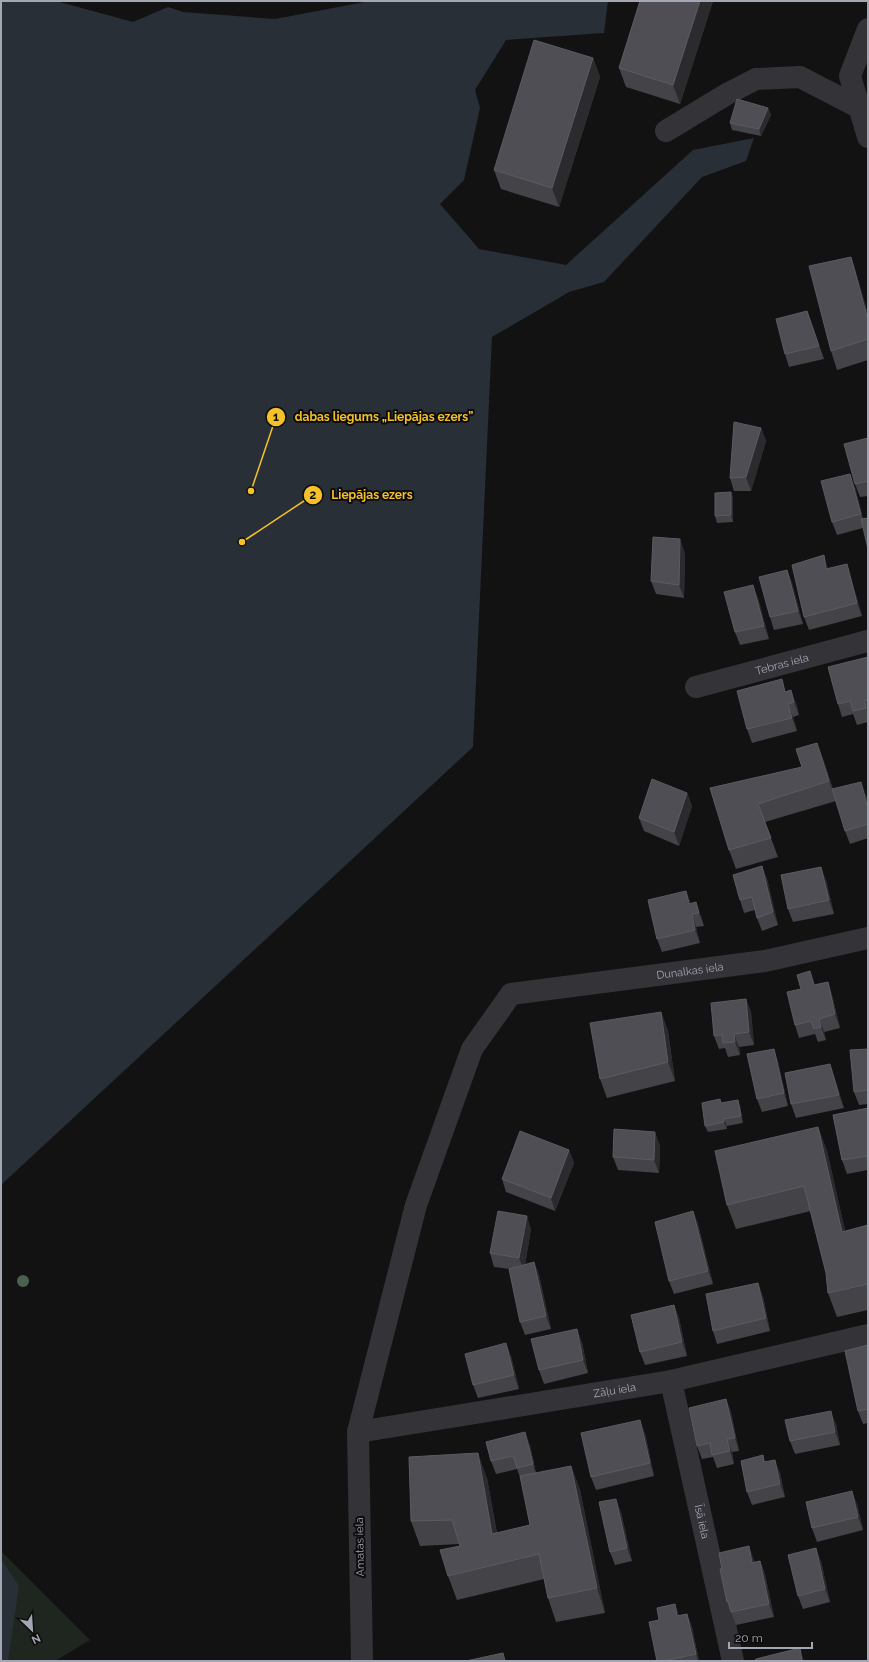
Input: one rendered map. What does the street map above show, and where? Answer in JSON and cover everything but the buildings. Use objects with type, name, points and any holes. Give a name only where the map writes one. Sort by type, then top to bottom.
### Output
[{"type":"street","points":[[868,30],[850,76],[868,138]]},
{"type":"street","points":[[666,131],[726,94],[756,79],[800,77],[860,108]]},
{"type":"street","name":"Tebras iela","points":[[696,687],[868,641]]},
{"type":"street","name":"Dunalkas iela","points":[[510,994],[765,961],[868,938]]},
{"type":"street","name":"Amatas iela","points":[[362,1661],[358,1432],[416,1205],[472,1049],[510,994]]},
{"type":"street","name":"Zāļu iela","points":[[358,1432],[671,1381],[868,1335]]},
{"type":"street","name":"Īsā iela","points":[[671,1381],[732,1661]]},
{"type":"shaded area","points":[[1,1],[56,1],[133,22],[168,7],[183,12],[275,19],[370,1],[608,1],[604,33],[506,40],[475,90],[480,108],[464,180],[440,204],[479,249],[566,265],[693,150],[754,138],[746,161],[702,177],[604,282],[569,292],[492,337],[473,747],[1,1185]]},
{"type":"shaded area","points":[[1,1551],[90,1640],[55,1661],[1,1661]]},
{"type":"shaded area","points":[[1,1559],[19,1586],[8,1661],[1,1661]]},
{"type":"place","name":"dabas liegums „Liepājas ezers”","points":[[251,491]]},
{"type":"place","name":"Liepājas ezers","points":[[242,542]]}]
